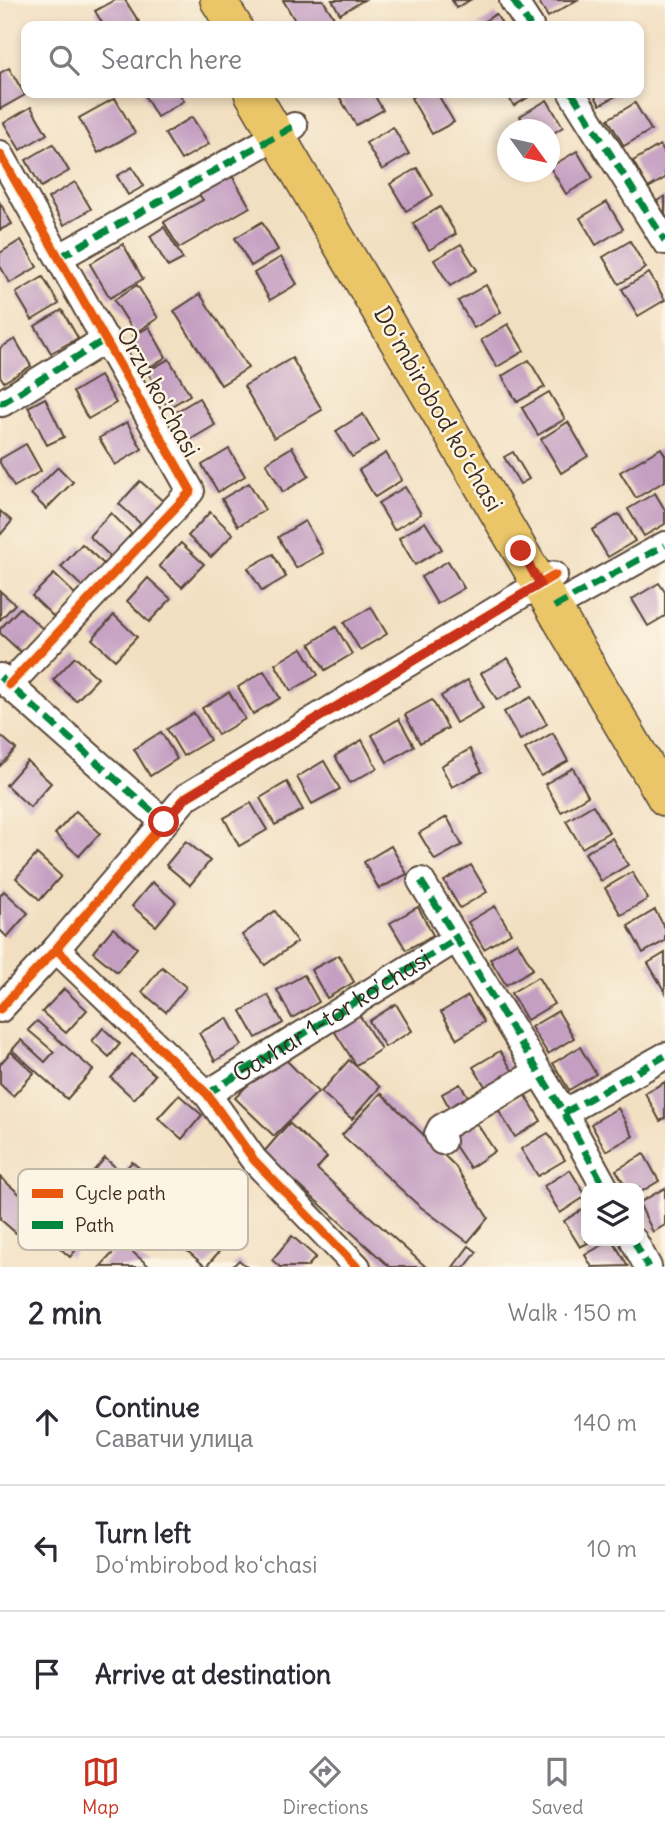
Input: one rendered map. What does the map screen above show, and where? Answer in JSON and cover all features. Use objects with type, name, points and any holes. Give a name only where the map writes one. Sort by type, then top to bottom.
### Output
[{"type":"main road","points":[[197,0],[210,21]]},
{"type":"main road","points":[[218,0],[231,21]]},
{"type":"main road","name":"Doʻmbirobod koʻchasi","points":[[256,98],[286,131],[554,592],[665,798]]},
{"type":"main road","name":"Doʻmbirobod koʻchasi","points":[[276,98],[286,131]]},
{"type":"main road","name":"Doʻmbirobod koʻchasi","points":[[554,592],[665,766]]},
{"type":"street","points":[[513,0],[527,21]]},
{"type":"street","points":[[575,98],[665,241]]},
{"type":"street","points":[[60,257],[286,131]]},
{"type":"street","name":"Orzu ko'chasi","points":[[0,154],[191,491],[4,681]]},
{"type":"street","points":[[0,402],[106,339]]},
{"type":"street","points":[[0,1009],[56,949],[187,797],[554,592],[665,545]]},
{"type":"street","points":[[4,681],[164,822]]},
{"type":"street","name":"Gavhar 1-tor ko'chasi","points":[[421,881],[564,1113],[602,1183]]},
{"type":"street","name":"Gavhar 1-tor ko'chasi","points":[[207,1094],[456,939]]},
{"type":"street","name":"Gavhar 1-tor ko'chasi","points":[[56,949],[207,1094],[254,1160],[357,1267]]},
{"type":"street","points":[[564,1113],[665,1056]]},
{"type":"street","points":[[442,1141],[438,1134],[441,1128],[538,1072]]},
{"type":"street","points":[[637,1246],[647,1266]]},
{"type":"building","points":[[115,0],[125,0],[138,21],[101,21],[95,11]]},
{"type":"building","points":[[283,0],[323,0],[336,21],[295,21]]},
{"type":"building","points":[[332,0],[364,0],[340,14]]},
{"type":"building","points":[[452,0],[470,0],[456,8]]},
{"type":"building","points":[[538,0],[577,0],[548,17]]},
{"type":"building","points":[[496,14],[500,21],[484,21]]},
{"type":"building","points":[[9,68],[21,88],[21,97],[0,109],[0,73]]},
{"type":"building","points":[[115,98],[135,133],[98,153],[79,118]]},
{"type":"building","points":[[146,98],[182,98],[184,101],[157,117]]},
{"type":"building","points":[[340,98],[376,98],[383,110],[356,125]]},
{"type":"building","points":[[411,98],[440,98],[454,122],[432,134]]},
{"type":"building","points":[[509,98],[527,98],[514,106]]},
{"type":"building","points":[[596,98],[612,98],[600,105]]},
{"type":"building","points":[[547,100],[558,119],[522,119],[520,116]]},
{"type":"building","points":[[635,103],[651,130],[624,146],[608,119]]},
{"type":"building","points":[[31,107],[47,134],[20,150],[4,123]]},
{"type":"building","points":[[192,117],[209,144],[181,160],[165,134]]},
{"type":"building","points":[[393,127],[409,154],[382,170],[366,143]]},
{"type":"building","points":[[53,144],[69,171],[41,187],[26,160]]},
{"type":"building","points":[[660,145],[665,154],[665,178],[648,188],[633,161]]},
{"type":"building","points":[[577,151],[593,178],[566,194],[559,182],[560,161]]},
{"type":"building","points":[[132,167],[144,186],[128,195],[117,176]]},
{"type":"building","points":[[417,168],[433,195],[406,211],[390,184]]},
{"type":"building","points":[[231,174],[250,207],[179,248],[164,222],[203,200],[198,193]]},
{"type":"building","points":[[75,182],[91,209],[64,225],[48,198]]},
{"type":"building","points":[[665,196],[665,215],[657,201]]},
{"type":"building","points":[[607,202],[623,229],[596,245],[580,218]]},
{"type":"building","points":[[0,203],[12,224],[0,230]]},
{"type":"building","points":[[440,207],[456,234],[429,250],[413,223]]},
{"type":"building","points":[[262,222],[278,250],[251,266],[235,238]]},
{"type":"building","points":[[164,227],[183,259],[168,267],[150,236]]},
{"type":"building","points":[[21,240],[37,267],[10,283],[0,266],[0,253]]},
{"type":"building","points":[[630,241],[646,268],[619,284],[603,257]]},
{"type":"building","points":[[123,244],[143,279],[110,298],[90,264]]},
{"type":"building","points":[[461,244],[477,270],[450,286],[434,260]]},
{"type":"building","points":[[281,257],[297,284],[270,300],[254,273]]},
{"type":"building","points":[[649,273],[665,300],[638,316],[622,289]]},
{"type":"building","points":[[43,277],[59,304],[32,320],[16,293]]},
{"type":"building","points":[[137,285],[158,318],[135,333],[114,300]]},
{"type":"building","points":[[486,285],[501,312],[474,328],[458,301]]},
{"type":"building","points":[[200,294],[248,368],[221,385],[174,311]]},
{"type":"building","points":[[62,310],[78,338],[51,353],[35,326]]},
{"type":"building","points":[[508,324],[524,351],[497,367],[481,340]]},
{"type":"building","points":[[149,327],[166,357],[150,367],[133,336]]},
{"type":"building","points":[[15,339],[31,366],[4,382],[0,376],[0,348]]},
{"type":"building","points":[[292,358],[322,410],[274,438],[244,386]]},
{"type":"building","points":[[169,359],[190,395],[168,408],[147,371]]},
{"type":"building","points":[[529,360],[545,387],[517,402],[502,376]]},
{"type":"building","points":[[100,376],[116,403],[88,419],[73,392]]},
{"type":"building","points":[[549,392],[565,419],[538,435],[522,408]]},
{"type":"building","points":[[45,398],[64,437],[47,445],[28,407]]},
{"type":"building","points":[[199,398],[215,425],[188,441],[172,414]]},
{"type":"building","points":[[363,414],[379,441],[352,457],[336,431]]},
{"type":"building","points":[[127,422],[142,449],[115,465],[99,438]]},
{"type":"building","points":[[568,422],[588,456],[561,473],[541,439]]},
{"type":"building","points":[[26,444],[41,471],[14,487],[0,459]]},
{"type":"building","points":[[292,447],[309,476],[283,492],[266,463]]},
{"type":"building","points":[[661,448],[665,455],[665,481],[636,498],[620,472]]},
{"type":"building","points":[[229,449],[245,476],[218,492],[202,465]]},
{"type":"building","points":[[513,452],[529,479],[520,484],[504,457]]},
{"type":"building","points":[[386,453],[402,480],[375,497],[359,470]]},
{"type":"building","points":[[58,467],[73,482],[46,509],[31,494]]},
{"type":"building","points":[[140,481],[164,502],[142,525],[119,504]]},
{"type":"building","points":[[249,483],[265,510],[238,526],[222,499]]},
{"type":"building","points":[[405,487],[421,514],[394,530],[378,503]]},
{"type":"building","points":[[655,493],[665,510],[665,524],[644,536],[628,509]]},
{"type":"building","points":[[0,511],[12,521],[0,535]]},
{"type":"building","points":[[210,512],[233,534],[211,557],[188,536]]},
{"type":"building","points":[[111,513],[133,535],[112,558],[89,536]]},
{"type":"building","points":[[619,514],[635,541],[608,557],[592,530]]},
{"type":"building","points":[[305,521],[323,553],[296,568],[278,537]]},
{"type":"building","points":[[425,522],[442,549],[415,565],[399,538]]},
{"type":"building","points":[[181,543],[204,564],[182,587],[159,566]]},
{"type":"building","points":[[82,544],[105,565],[84,588],[61,567]]},
{"type":"building","points":[[273,554],[286,577],[262,591],[248,568]]},
{"type":"building","points":[[448,561],[464,588],[437,604],[421,577]]},
{"type":"building","points":[[54,574],[76,595],[55,618],[32,596]]},
{"type":"building","points":[[148,578],[171,599],[149,622],[127,601]]},
{"type":"building","points":[[659,583],[665,592],[665,616],[648,626],[632,599]]},
{"type":"building","points":[[0,591],[15,604],[0,620]]},
{"type":"building","points":[[371,607],[387,634],[360,650],[344,623]]},
{"type":"building","points":[[20,608],[44,630],[22,653],[0,633],[0,629]]},
{"type":"building","points":[[114,615],[137,637],[115,660],[92,639]]},
{"type":"building","points":[[336,627],[352,654],[325,670],[310,644]]},
{"type":"building","points":[[302,648],[318,675],[291,691],[275,664]]},
{"type":"building","points":[[75,657],[98,678],[76,701],[53,680]]},
{"type":"building","points":[[508,658],[524,685],[497,700],[481,673]]},
{"type":"building","points":[[264,671],[280,698],[253,714],[238,687]]},
{"type":"building","points":[[468,680],[483,708],[456,723],[441,696]]},
{"type":"building","points":[[229,692],[245,719],[218,735],[202,708]]},
{"type":"building","points":[[531,697],[547,724],[520,740],[504,712]]},
{"type":"building","points":[[432,700],[448,728],[420,743],[405,715]]},
{"type":"building","points":[[194,713],[210,740],[183,756],[167,729]]},
{"type":"building","points":[[399,719],[414,746],[387,762],[372,735]]},
{"type":"building","points":[[161,732],[177,759],[150,776],[134,749]]},
{"type":"building","points":[[553,733],[568,761],[541,776],[525,749]]},
{"type":"building","points":[[0,735],[16,749],[0,766]]},
{"type":"building","points":[[362,740],[377,768],[350,783],[335,756]]},
{"type":"building","points":[[470,749],[482,772],[452,787],[441,766]]},
{"type":"building","points":[[27,761],[51,783],[30,807],[6,785]]},
{"type":"building","points":[[324,761],[340,789],[312,804],[297,777]]},
{"type":"building","points":[[573,768],[588,796],[561,812],[545,784]]},
{"type":"building","points":[[287,782],[303,810],[275,825],[260,798]]},
{"type":"building","points":[[251,803],[267,830],[239,846],[224,818]]},
{"type":"building","points":[[593,805],[609,832],[582,848],[566,821]]},
{"type":"building","points":[[76,811],[100,833],[79,856],[55,834]]},
{"type":"building","points":[[447,817],[462,845],[435,860],[419,833]]},
{"type":"building","points":[[612,838],[628,865],[601,881],[585,853]]},
{"type":"building","points":[[186,841],[210,861],[190,885],[166,865]]},
{"type":"building","points":[[391,846],[407,874],[379,889],[364,862]]},
{"type":"building","points":[[37,854],[61,876],[40,900],[16,878]]},
{"type":"building","points":[[471,865],[487,892],[460,908],[444,881]]},
{"type":"building","points":[[632,872],[648,899],[621,915],[605,888]]},
{"type":"building","points":[[152,882],[176,902],[156,926],[132,906]]},
{"type":"building","points":[[4,891],[28,913],[7,937],[0,930],[0,896]]},
{"type":"building","points":[[495,906],[511,933],[484,949],[468,922]]},
{"type":"building","points":[[418,907],[433,935],[406,950],[390,923]]},
{"type":"building","points":[[655,910],[665,928],[665,941],[643,953],[628,926]]},
{"type":"building","points":[[275,911],[297,942],[265,965],[242,935]]},
{"type":"building","points":[[113,928],[137,948],[117,972],[93,952]]},
{"type":"building","points":[[517,942],[533,969],[506,985],[490,959]]},
{"type":"building","points":[[665,953],[665,992],[648,963]]},
{"type":"building","points":[[339,955],[354,982],[327,998],[311,970]]},
{"type":"building","points":[[162,967],[186,987],[166,1012],[142,992]]},
{"type":"building","points":[[304,975],[319,1002],[292,1018],[277,990]]},
{"type":"building","points":[[538,977],[554,1004],[527,1020],[511,993]]},
{"type":"building","points":[[64,989],[87,1010],[66,1033],[42,1012]]},
{"type":"building","points":[[268,995],[283,1023],[256,1038],[241,1011]]},
{"type":"building","points":[[468,996],[484,1022],[457,1039],[441,1012]]},
{"type":"building","points":[[396,1004],[412,1031],[385,1047],[369,1021]]},
{"type":"building","points":[[356,1010],[381,1049],[356,1065],[331,1026]]},
{"type":"building","points":[[558,1011],[574,1038],[548,1054],[531,1027]]},
{"type":"building","points":[[227,1018],[242,1045],[215,1061],[199,1033]]},
{"type":"building","points":[[37,1021],[93,1070],[67,1099],[12,1050],[21,1040],[45,1062],[54,1052],[28,1030]]},
{"type":"building","points":[[103,1028],[120,1044],[109,1057],[92,1041]]},
{"type":"building","points":[[580,1047],[596,1074],[569,1090],[553,1063]]},
{"type":"building","points":[[500,1051],[517,1078],[490,1094],[473,1067]]},
{"type":"building","points":[[11,1052],[34,1073],[13,1096],[0,1084],[0,1064]]},
{"type":"building","points":[[279,1053],[318,1092],[274,1136],[235,1098]]},
{"type":"building","points":[[132,1054],[155,1075],[134,1099],[111,1078]]},
{"type":"building","points":[[349,1060],[380,1087],[352,1119],[321,1092]]},
{"type":"building","points":[[665,1082],[665,1118],[660,1121],[645,1093]]},
{"type":"building","points":[[460,1084],[469,1098],[450,1109],[442,1094]]},
{"type":"building","points":[[381,1093],[455,1166],[488,1218],[468,1242],[418,1205],[342,1135]]},
{"type":"building","points":[[525,1094],[541,1121],[515,1137],[498,1110]]},
{"type":"building","points":[[179,1095],[202,1115],[182,1139],[158,1118]]},
{"type":"building","points":[[618,1108],[633,1136],[606,1151],[591,1124]]},
{"type":"building","points":[[473,1118],[495,1151],[470,1168],[448,1135]]},
{"type":"building","points":[[289,1123],[327,1157],[317,1169],[426,1267],[390,1267],[263,1153]]},
{"type":"building","points":[[548,1133],[565,1160],[538,1176],[521,1149]]},
{"type":"building","points":[[644,1154],[659,1181],[644,1190],[644,1183],[624,1183],[616,1170]]},
{"type":"building","points":[[105,1158],[117,1169],[95,1169]]},
{"type":"building","points":[[132,1162],[140,1169],[126,1169]]},
{"type":"building","points":[[570,1170],[581,1188],[581,1199],[560,1213],[544,1186]]},
{"type":"building","points":[[0,1177],[18,1193],[18,1231],[16,1233],[0,1219]]},
{"type":"building","points":[[665,1188],[665,1225],[653,1232],[644,1213],[644,1200]]},
{"type":"building","points":[[581,1210],[582,1246],[580,1247],[564,1221]]},
{"type":"building","points":[[292,1236],[316,1257],[307,1267],[280,1267],[272,1260]]},
{"type":"building","points":[[469,1246],[477,1252],[465,1267],[453,1267]]},
{"type":"building","points":[[600,1246],[616,1246],[628,1266],[592,1267],[585,1255]]},
{"type":"building","points":[[62,1250],[76,1250],[70,1257]]},
{"type":"building","points":[[116,1250],[130,1250],[150,1267],[100,1267]]},
{"type":"building","points":[[186,1250],[220,1250],[206,1267]]},
{"type":"building","points":[[239,1260],[247,1267],[232,1267]]},
{"type":"marked path","points":[[513,0],[527,21]]},
{"type":"marked path","points":[[575,98],[665,241]]},
{"type":"marked path","points":[[60,257],[294,126]]},
{"type":"marked path","points":[[0,402],[106,339]]},
{"type":"marked path","points":[[554,607],[665,545]]},
{"type":"marked path","points":[[0,677],[164,822]]},
{"type":"marked path","points":[[421,881],[564,1113],[602,1183]]},
{"type":"marked path","points":[[207,1094],[456,939]]},
{"type":"marked path","points":[[564,1113],[665,1056]]},
{"type":"marked path","points":[[637,1246],[648,1267]]},
{"type":"cycle path","points":[[0,154],[191,491],[9,685]]},
{"type":"cycle path","points":[[0,1009],[56,949],[186,797],[555,575]]},
{"type":"cycle path","points":[[56,949],[207,1094],[254,1160],[357,1267]]},
{"type":"route","points":[[164,822],[187,797],[540,584],[521,551]]}]
